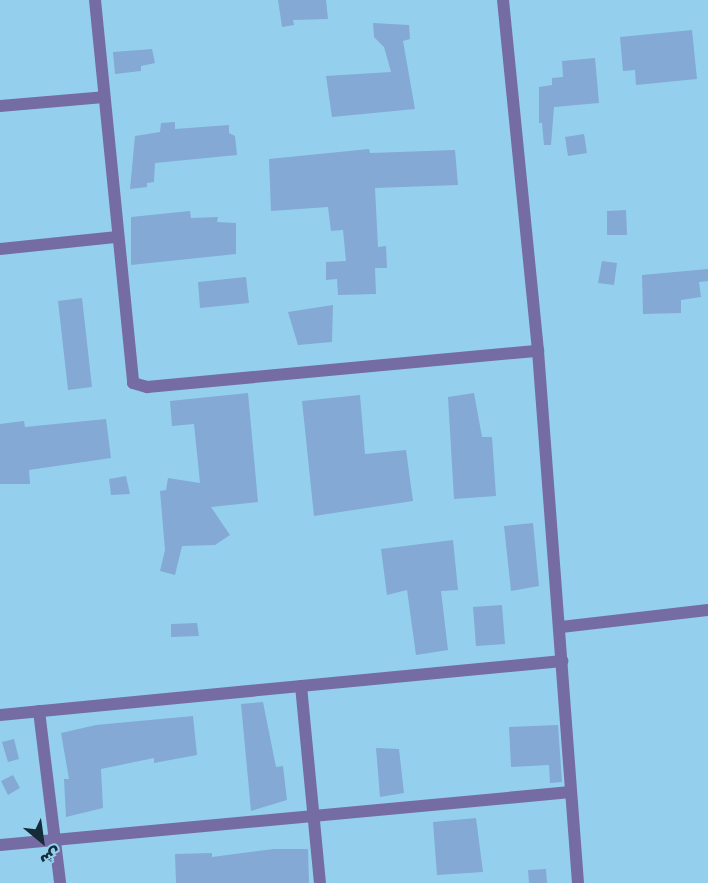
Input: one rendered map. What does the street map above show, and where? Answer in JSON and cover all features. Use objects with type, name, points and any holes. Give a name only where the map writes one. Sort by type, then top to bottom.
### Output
[{"type":"street","points":[[95,0],[130,378],[136,385],[538,351]]},
{"type":"street","points":[[503,0],[538,351],[561,627],[578,883]]},
{"type":"street","points":[[0,106],[104,98]]},
{"type":"street","points":[[0,249],[117,237]]},
{"type":"street","points":[[561,627],[708,609]]},
{"type":"street","points":[[0,715],[562,661]]},
{"type":"street","points":[[301,686],[320,883]]},
{"type":"street","points":[[39,711],[60,883]]},
{"type":"street","points":[[0,845],[314,819],[571,792]]},
{"type":"building","points":[[278,0],[326,0],[328,19],[293,20],[294,25],[282,27]]},
{"type":"building","points":[[373,23],[409,25],[410,39],[403,41],[415,109],[332,117],[326,76],[391,72],[384,47],[374,37]]},
{"type":"building","points":[[692,30],[697,79],[636,85],[635,70],[623,71],[620,37]]},
{"type":"building","points":[[152,49],[155,63],[141,66],[141,71],[115,74],[113,52]]},
{"type":"building","points":[[595,58],[599,103],[554,107],[551,145],[544,145],[542,123],[539,123],[539,87],[552,85],[552,78],[563,77],[562,61]]},
{"type":"building","points":[[175,122],[175,129],[229,125],[229,133],[235,136],[237,155],[155,163],[154,182],[147,183],[147,187],[130,189],[135,136],[160,132],[161,123]]},
{"type":"building","points":[[584,134],[587,153],[568,156],[565,137]]},
{"type":"building","points":[[369,149],[370,153],[455,150],[458,185],[375,188],[378,247],[386,246],[387,268],[375,268],[376,294],[338,295],[337,279],[326,280],[326,262],[346,261],[343,230],[331,231],[328,207],[271,211],[269,159]]},
{"type":"building","points":[[626,210],[627,235],[607,235],[607,211]]},
{"type":"building","points":[[190,211],[191,218],[218,217],[217,222],[236,223],[236,254],[131,265],[131,217]]},
{"type":"building","points":[[602,261],[617,263],[614,285],[598,283]]},
{"type":"building","points":[[708,269],[708,281],[699,282],[701,297],[681,300],[681,313],[643,314],[642,275]]},
{"type":"building","points":[[246,277],[249,303],[200,308],[198,282]]},
{"type":"building","points":[[82,298],[92,387],[68,390],[58,301]]},
{"type":"building","points":[[333,305],[332,342],[298,345],[288,312]]},
{"type":"building","points":[[248,393],[258,502],[211,507],[230,535],[215,545],[182,546],[175,575],[160,571],[165,550],[160,491],[166,490],[168,478],[200,483],[194,424],[172,426],[170,401]]},
{"type":"building","points":[[474,393],[482,437],[492,437],[496,496],[454,499],[448,397]]},
{"type":"building","points":[[360,395],[365,454],[406,450],[413,501],[314,516],[302,401]]},
{"type":"building","points":[[106,419],[111,458],[29,470],[30,484],[0,484],[0,424],[24,421],[25,427]]},
{"type":"building","points":[[126,476],[130,494],[111,495],[109,479]]},
{"type":"building","points":[[533,523],[539,586],[511,591],[504,526]]},
{"type":"building","points":[[453,540],[458,590],[441,591],[448,650],[416,655],[407,590],[387,595],[381,549]]},
{"type":"building","points":[[502,605],[505,644],[476,646],[473,607]]},
{"type":"building","points":[[197,623],[199,636],[171,637],[171,624]]},
{"type":"building","points":[[263,702],[276,767],[283,766],[287,800],[251,811],[241,704]]},
{"type":"building","points":[[193,716],[197,755],[154,763],[154,758],[101,769],[103,808],[66,817],[64,779],[69,779],[61,733],[96,725]]},
{"type":"building","points":[[558,725],[562,782],[550,783],[549,765],[511,767],[509,727]]},
{"type":"building","points":[[14,739],[19,759],[8,762],[2,742]]},
{"type":"building","points":[[376,748],[399,749],[404,793],[380,797]]},
{"type":"building","points":[[13,775],[20,788],[8,795],[1,781]]},
{"type":"building","points":[[476,818],[483,872],[437,875],[433,822]]},
{"type":"building","points":[[274,849],[308,849],[309,883],[176,883],[175,854],[212,853],[212,857]]},
{"type":"building","points":[[546,869],[547,883],[529,883],[528,870]]}]
